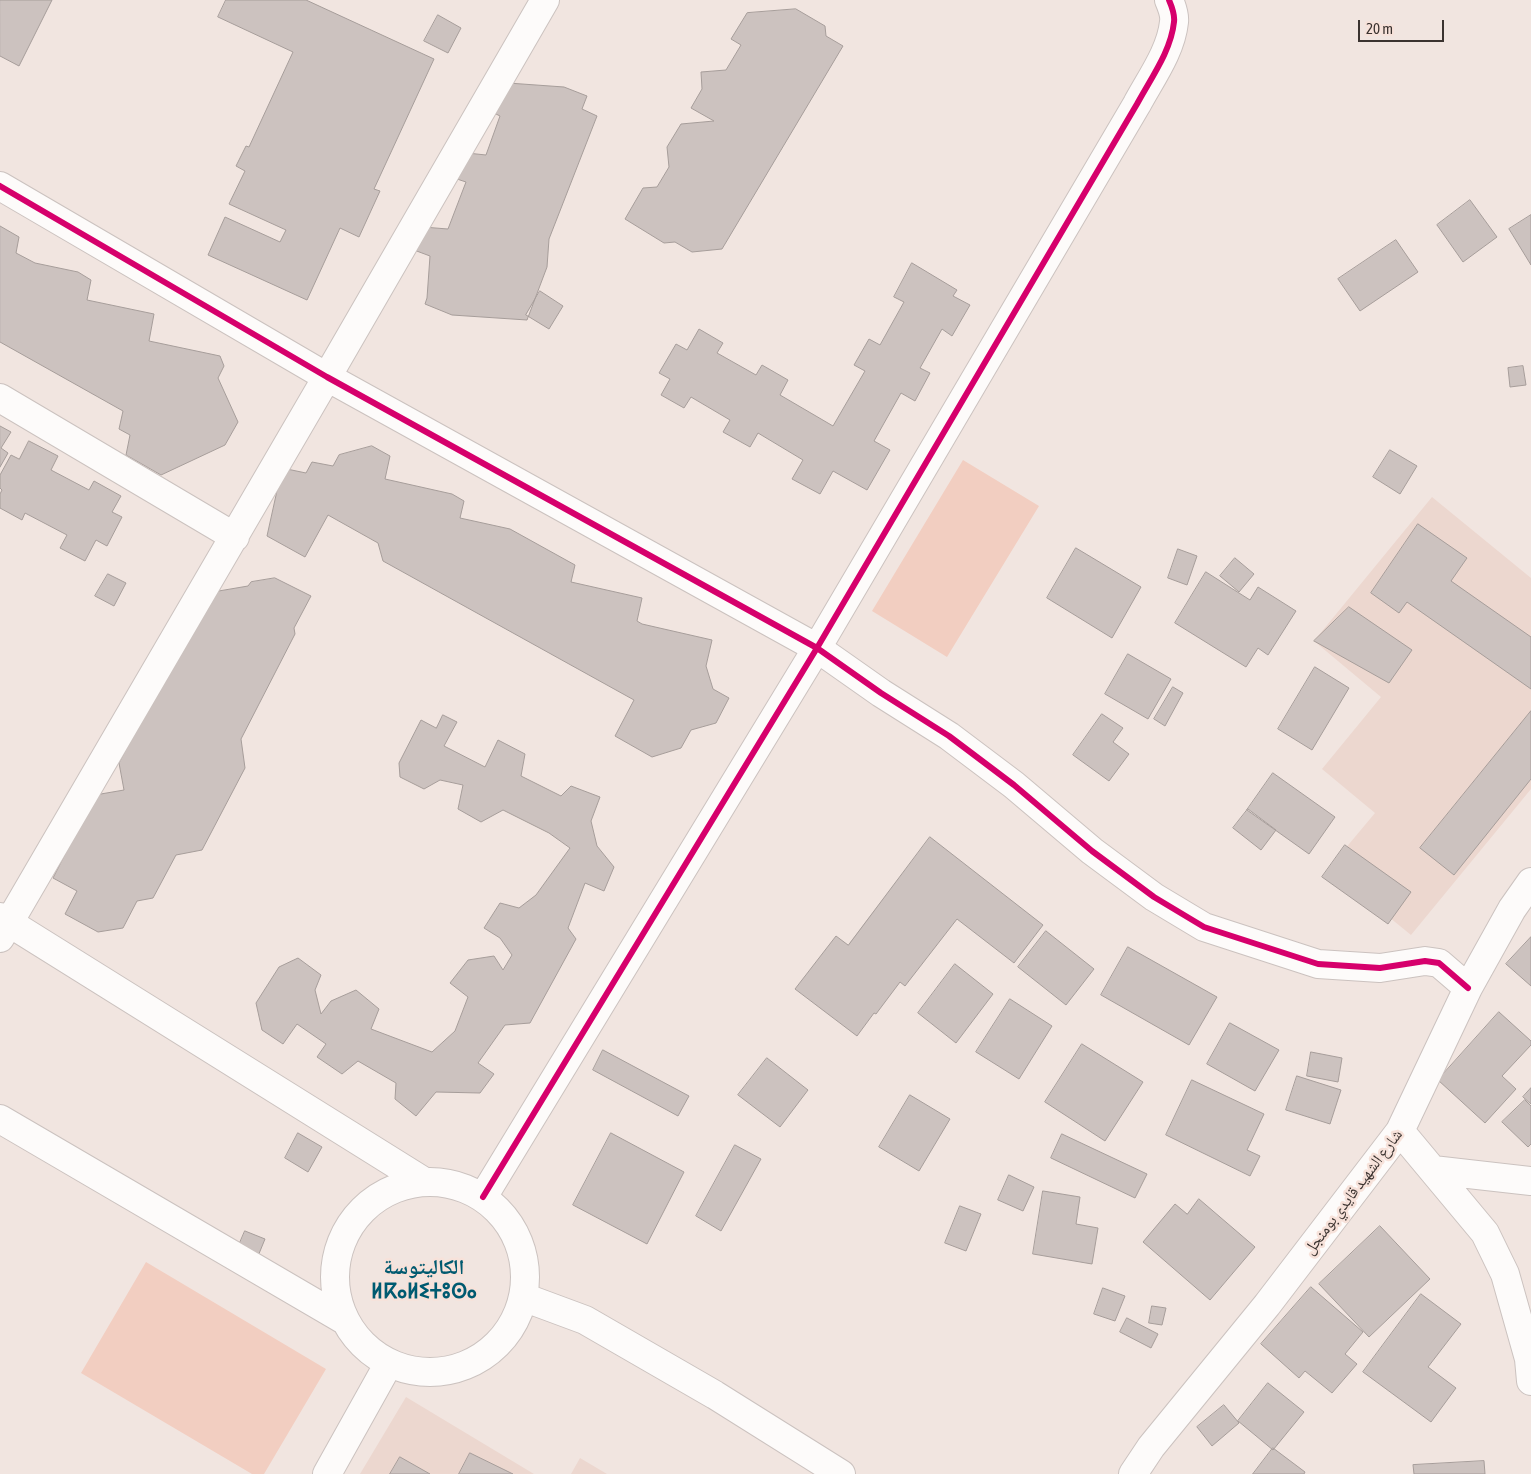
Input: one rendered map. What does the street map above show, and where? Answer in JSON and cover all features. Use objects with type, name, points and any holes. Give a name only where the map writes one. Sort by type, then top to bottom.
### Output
[{"type":"street","points":[[424,1181],[3,926],[235,536],[545,0]]},
{"type":"street","points":[[483,1197],[817,648],[1138,104],[1168,48],[1175,21],[1174,2]]},
{"type":"street","points":[[0,186],[328,377],[817,648],[881,693],[949,736],[1014,785],[1092,851],[1154,898],[1204,927],[1318,964],[1380,968],[1426,961],[1439,964],[1468,988]]},
{"type":"street","points":[[0,398],[235,536]]},
{"type":"street","name":"شارع الشهيد قايدي بومنجل","points":[[1133,1474],[1151,1447],[1267,1305],[1400,1131],[1468,988],[1512,909],[1531,882]]},
{"type":"street","points":[[0,1119],[344,1320]]},
{"type":"street","points":[[1400,1131],[1485,1233],[1505,1274],[1529,1359],[1531,1381]]},
{"type":"street","points":[[1433,1170],[1531,1181]]},
{"type":"street","points":[[424,1181],[454,1184],[483,1197],[505,1218],[520,1246],[525,1277],[523,1297],[504,1336],[480,1358],[451,1370],[419,1372],[389,1363],[363,1345],[344,1320],[335,1290],[336,1258],[347,1229],[367,1205],[394,1188],[424,1181]]},
{"type":"street","points":[[523,1297],[584,1320],[715,1396],[841,1474]]},
{"type":"street","points":[[327,1474],[389,1363]]},
{"type":"shaded area","points":[[963,460],[1039,506],[947,657],[872,611]]},
{"type":"shaded area","points":[[1432,497],[1531,578],[1531,789],[1411,935],[1329,868],[1375,813],[1322,769],[1381,697],[1314,641]]},
{"type":"shaded area","points":[[146,1262],[326,1369],[264,1474],[252,1474],[81,1373]]},
{"type":"shaded area","points":[[406,1397],[534,1474],[360,1474]]},
{"type":"shaded area","points":[[580,1458],[607,1474],[571,1474]]},
{"type":"building","points":[[0,0],[52,0],[19,66],[0,56]]},
{"type":"building","points":[[226,0],[306,0],[434,59],[374,189],[380,191],[359,237],[340,228],[307,300],[208,255],[225,217],[280,242],[286,230],[229,204],[245,171],[236,166],[246,146],[249,147],[293,52],[218,17]]},
{"type":"building","points":[[796,9],[825,26],[826,36],[843,46],[722,249],[692,252],[675,242],[664,243],[625,219],[643,188],[657,187],[669,167],[667,147],[681,124],[714,121],[691,108],[702,89],[701,72],[726,70],[741,45],[731,39],[747,13]]},
{"type":"building","points":[[438,15],[461,28],[448,53],[424,41]]},
{"type":"building","points":[[508,83],[564,87],[587,96],[582,109],[597,116],[549,239],[547,267],[527,320],[452,315],[425,304],[430,256],[414,250],[423,227],[448,229],[466,182],[457,179],[467,153],[486,155],[500,116],[496,114]]},
{"type":"building","points":[[1470,200],[1497,237],[1463,262],[1437,225]]},
{"type":"building","points":[[1531,215],[1531,265],[1509,229]]},
{"type":"building","points":[[0,226],[19,237],[16,253],[35,263],[78,272],[91,280],[87,300],[154,314],[149,341],[220,356],[224,366],[218,378],[238,422],[225,445],[161,475],[126,455],[130,435],[119,429],[123,411],[0,342]]},
{"type":"building","points":[[1396,240],[1418,272],[1360,311],[1338,279]]},
{"type":"building","points":[[912,263],[957,290],[953,296],[970,305],[952,336],[942,329],[920,368],[930,373],[915,401],[901,393],[874,441],[890,450],[867,490],[833,471],[820,494],[792,479],[803,460],[758,433],[750,447],[723,432],[730,420],[691,397],[684,408],[661,395],[670,379],[659,373],[676,344],[687,350],[699,329],[723,343],[717,353],[756,375],[762,365],[788,380],[780,395],[833,426],[865,371],[854,365],[869,339],[880,345],[904,302],[894,297]]},
{"type":"building","points":[[540,291],[563,306],[549,329],[526,315]]},
{"type":"building","points":[[1523,366],[1526,385],[1510,387],[1508,368]]},
{"type":"building","points":[[0,426],[11,432],[1,448],[8,453],[0,467]]},
{"type":"building","points":[[29,441],[58,456],[51,470],[89,490],[94,481],[121,496],[112,512],[122,517],[107,546],[96,540],[85,561],[60,548],[67,535],[25,513],[22,520],[0,508],[0,494],[2,490],[0,488],[0,475],[11,455],[19,459]]},
{"type":"building","points":[[372,446],[390,456],[385,479],[452,494],[464,501],[460,518],[510,529],[575,565],[571,582],[642,598],[637,621],[642,624],[712,640],[706,666],[713,689],[729,698],[716,723],[691,730],[681,748],[652,757],[615,736],[634,700],[383,561],[378,543],[328,515],[305,557],[267,536],[282,468],[306,473],[312,462],[333,466],[339,455]]},
{"type":"building","points":[[1390,450],[1417,466],[1400,494],[1373,477]]},
{"type":"building","points":[[1418,524],[1467,558],[1451,581],[1531,637],[1531,689],[1407,602],[1399,613],[1371,593]]},
{"type":"building","points":[[1076,548],[1141,587],[1112,638],[1047,598]]},
{"type":"building","points":[[1178,549],[1197,556],[1187,585],[1168,578]]},
{"type":"building","points":[[1235,558],[1254,574],[1239,592],[1220,576]]},
{"type":"building","points":[[1206,572],[1250,600],[1258,587],[1296,611],[1268,655],[1258,648],[1246,667],[1175,623]]},
{"type":"building","points":[[108,574],[126,583],[114,606],[95,596]]},
{"type":"building","points":[[275,578],[311,596],[294,628],[295,634],[241,739],[245,768],[202,850],[176,855],[153,898],[137,901],[123,928],[98,932],[65,914],[77,891],[53,878],[95,795],[124,790],[119,763],[207,593],[248,586],[251,582]]},
{"type":"building","points":[[1349,607],[1412,650],[1389,683],[1314,641]]},
{"type":"building","points":[[1128,654],[1171,679],[1148,719],[1105,694]]},
{"type":"building","points":[[1315,667],[1349,688],[1312,750],[1278,729]]},
{"type":"building","points":[[1173,687],[1183,693],[1165,726],[1154,719]]},
{"type":"building","points":[[1531,711],[1531,779],[1454,875],[1420,848]]},
{"type":"building","points":[[1102,714],[1123,728],[1113,742],[1129,754],[1109,781],[1073,755]]},
{"type":"building","points":[[443,715],[457,722],[444,746],[485,767],[498,740],[525,754],[521,776],[561,796],[571,786],[600,797],[591,821],[597,846],[614,867],[604,891],[585,883],[568,928],[576,939],[530,1023],[505,1025],[478,1063],[494,1074],[480,1093],[436,1092],[416,1116],[395,1099],[396,1083],[358,1061],[342,1074],[317,1057],[326,1044],[297,1024],[283,1044],[262,1030],[256,1003],[279,967],[298,958],[321,975],[315,990],[321,1014],[331,1001],[356,990],[379,1009],[371,1029],[432,1052],[455,1031],[468,997],[450,983],[468,960],[494,956],[503,970],[512,955],[500,938],[484,928],[500,903],[519,908],[536,895],[570,848],[549,833],[503,810],[481,822],[458,809],[463,785],[440,780],[424,789],[400,777],[399,763],[421,720],[436,728]]},
{"type":"building","points":[[1273,773],[1335,817],[1309,854],[1247,810]]},
{"type":"building","points":[[1248,809],[1276,830],[1261,850],[1233,828]]},
{"type":"building","points":[[930,837],[1043,925],[1014,963],[957,919],[905,986],[900,982],[857,1036],[795,989],[836,936],[848,945]]},
{"type":"building","points":[[1345,845],[1411,892],[1388,924],[1322,877]]},
{"type":"building","points":[[1046,931],[1094,969],[1066,1005],[1018,967]]},
{"type":"building","points":[[1531,937],[1531,986],[1506,964]]},
{"type":"building","points":[[1128,947],[1217,997],[1189,1045],[1101,995]]},
{"type":"building","points":[[955,964],[993,994],[956,1043],[918,1013]]},
{"type":"building","points":[[1010,999],[1052,1026],[1019,1079],[976,1052]]},
{"type":"building","points":[[1499,1012],[1531,1041],[1531,1045],[1502,1076],[1516,1089],[1485,1123],[1438,1080]]},
{"type":"building","points":[[1230,1023],[1279,1050],[1255,1091],[1207,1064]]},
{"type":"building","points":[[1082,1044],[1143,1082],[1105,1141],[1045,1102]]},
{"type":"building","points":[[603,1050],[689,1096],[678,1116],[593,1070]]},
{"type":"building","points":[[1311,1052],[1342,1058],[1338,1082],[1307,1076]]},
{"type":"building","points":[[767,1058],[808,1090],[780,1127],[738,1095]]},
{"type":"building","points":[[1297,1076],[1341,1090],[1330,1124],[1286,1110]]},
{"type":"building","points":[[1192,1080],[1264,1114],[1247,1150],[1260,1156],[1250,1176],[1166,1135]]},
{"type":"building","points":[[1531,1088],[1531,1104],[1523,1097]]},
{"type":"building","points":[[910,1095],[950,1119],[919,1171],[879,1147]]},
{"type":"building","points":[[1525,1100],[1531,1106],[1531,1144],[1528,1147],[1502,1122]]},
{"type":"building","points":[[298,1133],[322,1147],[308,1172],[285,1158]]},
{"type":"building","points":[[611,1133],[684,1172],[647,1244],[573,1205]]},
{"type":"building","points":[[1062,1134],[1147,1174],[1135,1198],[1051,1158]]},
{"type":"building","points":[[735,1145],[761,1159],[721,1231],[696,1216]]},
{"type":"building","points":[[1009,1175],[1034,1187],[1023,1211],[998,1200]]},
{"type":"building","points":[[1043,1191],[1080,1197],[1076,1224],[1098,1228],[1092,1264],[1033,1254]]},
{"type":"building","points":[[1199,1199],[1255,1247],[1210,1300],[1143,1242],[1175,1204],[1187,1214]]},
{"type":"building","points":[[960,1206],[981,1214],[966,1251],[945,1243]]},
{"type":"building","points":[[1380,1226],[1430,1279],[1369,1337],[1319,1284]]},
{"type":"building","points":[[245,1231],[265,1239],[256,1261],[236,1252]]},
{"type":"building","points":[[1311,1287],[1363,1332],[1345,1354],[1357,1364],[1332,1393],[1305,1371],[1299,1378],[1261,1344]]},
{"type":"building","points":[[1103,1288],[1125,1296],[1115,1321],[1094,1314]]},
{"type":"building","points":[[1421,1294],[1461,1324],[1428,1367],[1456,1388],[1431,1422],[1363,1372]]},
{"type":"building","points":[[1152,1306],[1166,1308],[1162,1325],[1149,1323]]},
{"type":"building","points":[[1127,1318],[1158,1334],[1151,1348],[1120,1332]]},
{"type":"building","points":[[1268,1383],[1304,1412],[1273,1450],[1238,1421]]},
{"type":"building","points":[[1224,1405],[1239,1423],[1212,1446],[1197,1427]]},
{"type":"building","points":[[1273,1448],[1305,1472],[1304,1474],[1253,1474]]},
{"type":"building","points":[[470,1453],[513,1474],[459,1474]]},
{"type":"building","points":[[400,1457],[430,1474],[390,1474]]},
{"type":"building","points":[[1484,1461],[1485,1474],[1414,1474],[1413,1465]]},
{"type":"cycle path","points":[[483,1197],[817,648],[1154,74],[1165,54],[1172,33],[1174,17],[1169,0]]},
{"type":"cycle path","points":[[0,186],[327,377],[817,648],[881,693],[949,736],[1014,785],[1092,851],[1154,897],[1204,927],[1318,964],[1380,968],[1425,961],[1439,963],[1468,988]]},
{"type":"district","name":"الكاليتوسة ⵍⴽⴰⵍⵉⵜⵓⵙⴰ","points":[[424,1279]]}]
